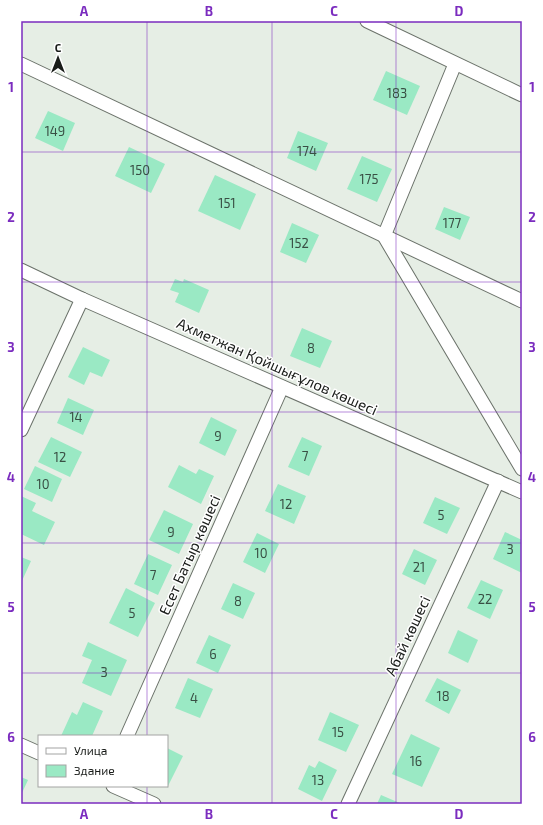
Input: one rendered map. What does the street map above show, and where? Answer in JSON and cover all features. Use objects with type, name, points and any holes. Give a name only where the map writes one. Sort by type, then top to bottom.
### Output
[{"type":"street","points":[[367,21],[522,95]]},
{"type":"street","points":[[21,64],[522,301]]},
{"type":"street","points":[[384,236],[455,64]]},
{"type":"street","points":[[384,236],[522,469]]},
{"type":"street","name":"Ахметжан Қойшығұлов көшесі","points":[[21,270],[82,299],[522,492]]},
{"type":"street","points":[[21,430],[82,299]]},
{"type":"street","name":"Есет Батыр көшесі","points":[[127,735],[282,387]]},
{"type":"street","name":"Абай көшесі","points":[[348,804],[498,481]]},
{"type":"street","points":[[21,746],[38,753]]},
{"type":"street","points":[[115,787],[154,804]]},
{"type":"building","points":[[386,71],[420,86],[407,115],[373,100]]},
{"type":"building","points":[[48,111],[75,123],[63,151],[35,138]]},
{"type":"building","points":[[298,131],[328,143],[316,171],[287,158]]},
{"type":"building","points":[[129,147],[165,164],[151,193],[115,176]]},
{"type":"building","points":[[362,156],[392,169],[377,202],[347,189]]},
{"type":"building","points":[[215,175],[256,194],[240,230],[198,211]]},
{"type":"building","points":[[444,207],[470,217],[460,240],[435,229]]},
{"type":"building","points":[[292,223],[319,235],[306,263],[280,252]]},
{"type":"building","points":[[175,279],[183,282],[184,279],[209,290],[199,313],[175,302],[179,293],[170,290]]},
{"type":"building","points":[[302,328],[332,341],[320,368],[290,356]]},
{"type":"building","points":[[83,347],[110,360],[102,377],[90,372],[84,385],[68,377]]},
{"type":"building","points":[[68,398],[94,410],[83,435],[57,423]]},
{"type":"building","points":[[211,417],[237,430],[225,456],[199,443]]},
{"type":"building","points":[[51,437],[82,452],[70,477],[38,462]]},
{"type":"building","points":[[302,437],[322,446],[309,476],[288,467]]},
{"type":"building","points":[[179,465],[196,474],[199,469],[214,476],[201,504],[168,487]]},
{"type":"building","points":[[35,466],[62,479],[52,502],[24,489]]},
{"type":"building","points":[[278,484],[306,496],[294,524],[265,511]]},
{"type":"building","points":[[21,496],[36,503],[32,511],[55,522],[44,545],[21,534]]},
{"type":"building","points":[[435,497],[460,508],[447,534],[423,523]]},
{"type":"building","points":[[164,510],[193,524],[179,554],[149,540]]},
{"type":"building","points":[[505,532],[522,540],[522,573],[493,559]]},
{"type":"building","points":[[257,533],[279,544],[265,573],[243,562]]},
{"type":"building","points":[[414,549],[437,560],[425,585],[402,574]]},
{"type":"building","points":[[148,554],[172,565],[158,595],[134,584]]},
{"type":"building","points":[[21,557],[31,561],[21,583]]},
{"type":"building","points":[[481,580],[503,590],[490,619],[467,608]]},
{"type":"building","points":[[233,583],[255,593],[243,619],[221,609]]},
{"type":"building","points":[[126,588],[155,603],[138,637],[109,623]]},
{"type":"building","points":[[458,630],[478,640],[468,663],[448,653]]},
{"type":"building","points":[[209,635],[231,645],[218,673],[196,663]]},
{"type":"building","points":[[88,642],[127,660],[111,696],[82,683],[92,660],[82,656]]},
{"type":"building","points":[[188,678],[213,689],[200,718],[175,708]]},
{"type":"building","points":[[437,678],[461,690],[449,714],[425,701]]},
{"type":"building","points":[[83,702],[103,711],[92,735],[61,735],[72,712],[77,715]]},
{"type":"building","points":[[330,712],[359,725],[346,752],[318,740]]},
{"type":"building","points":[[411,734],[440,748],[422,787],[392,774]]},
{"type":"building","points":[[168,748],[183,756],[168,786]]},
{"type":"building","points":[[319,761],[337,770],[322,801],[298,789],[309,765],[315,768]]},
{"type":"building","points":[[21,777],[28,780],[21,795]]},
{"type":"building","points":[[381,795],[402,804],[377,804]]}]
